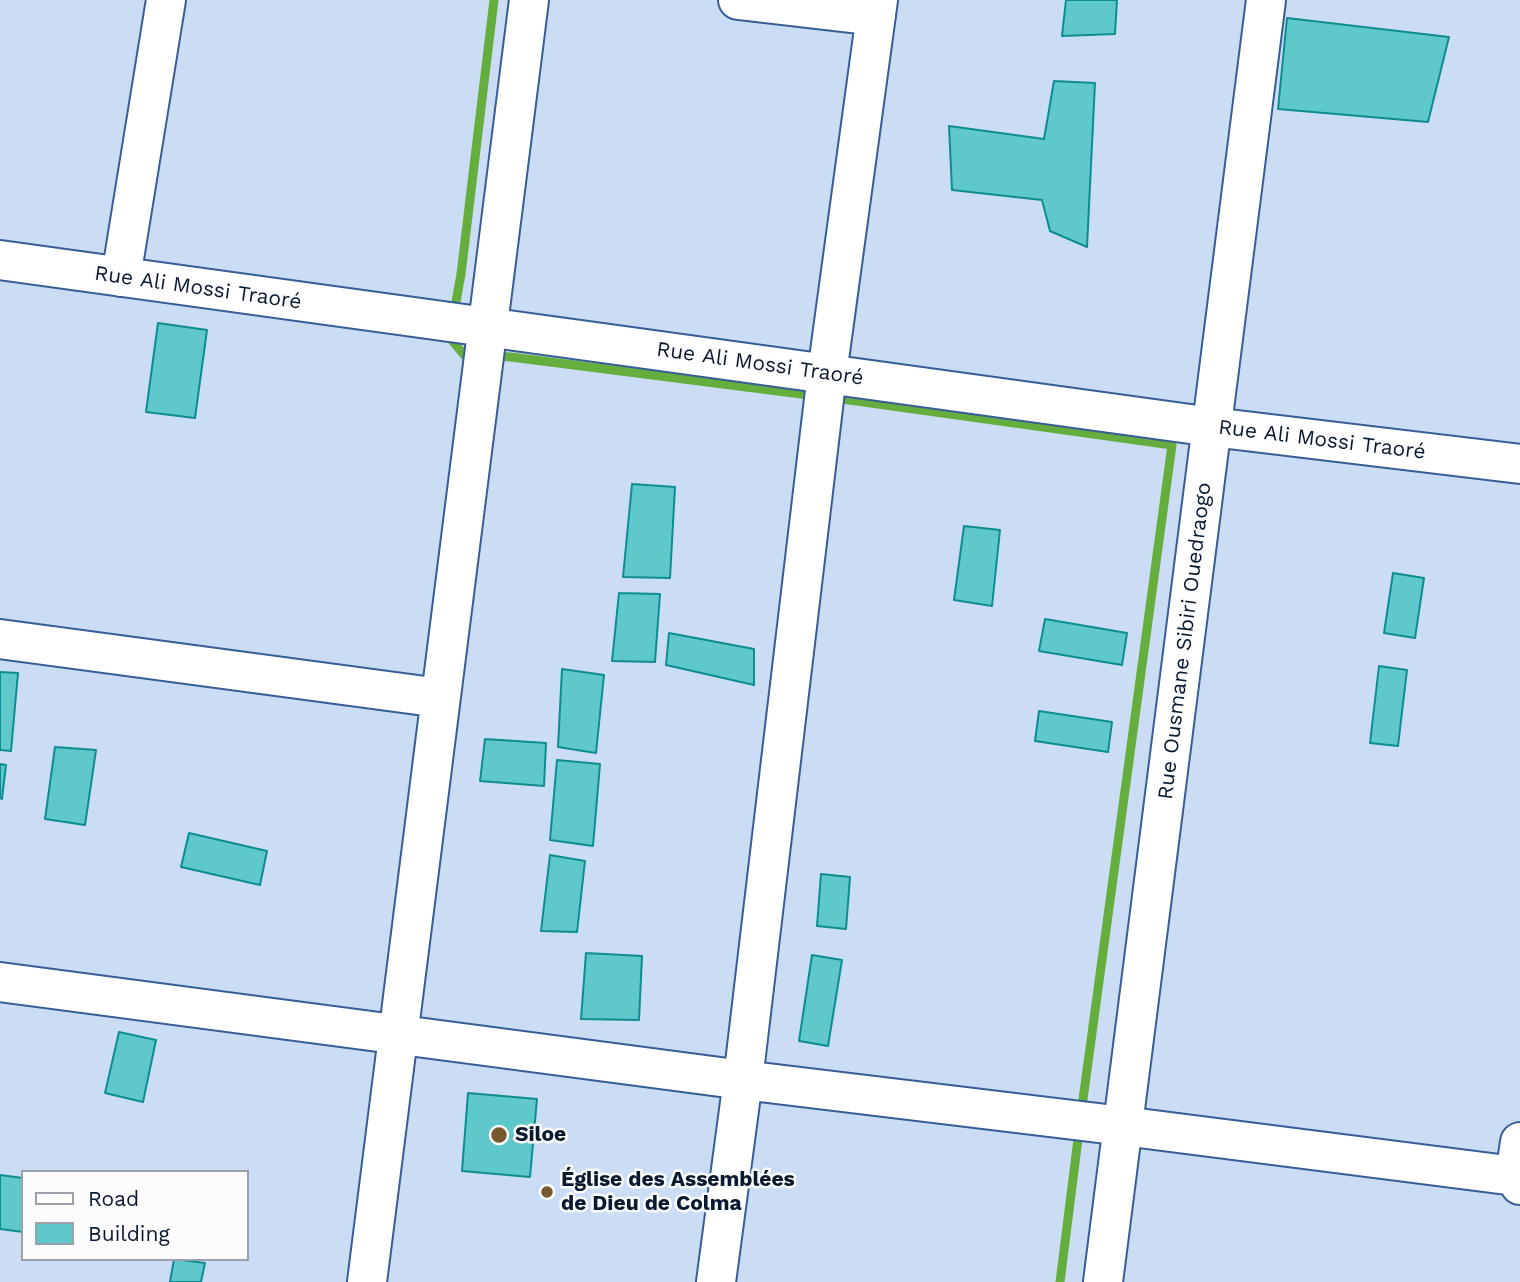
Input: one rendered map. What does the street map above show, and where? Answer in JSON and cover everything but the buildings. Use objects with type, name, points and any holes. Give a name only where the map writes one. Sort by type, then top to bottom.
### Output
[{"type":"street","points":[[121,277],[166,0]]},
{"type":"street","points":[[367,1282],[529,0]]},
{"type":"street","points":[[716,1282],[743,1080],[827,373],[877,8],[738,0]]},
{"type":"street","name":"Rue Ousmane Sibiri Ouedraogo","points":[[1103,1282],[1266,0]]},
{"type":"street","name":"Rue Ali Mossi Traoré","points":[[0,260],[1212,426],[1520,464]]},
{"type":"street","points":[[0,639],[440,698]]},
{"type":"street","points":[[0,982],[743,1080],[1123,1126],[1519,1168]]},
{"type":"waterway","points":[[454,313],[494,0]]},
{"type":"waterway","points":[[451,334],[450,338],[464,355],[477,355]]},
{"type":"waterway","points":[[494,356],[817,396]]},
{"type":"waterway","points":[[835,398],[1172,445],[1081,1114]]},
{"type":"waterway","points":[[1060,1282],[1079,1131]]},
{"type":"place","name":"Siloe","points":[[499,1135]]},
{"type":"place","name":"Église des Assemblées de Dieu de Colma","points":[[547,1192]]}]
